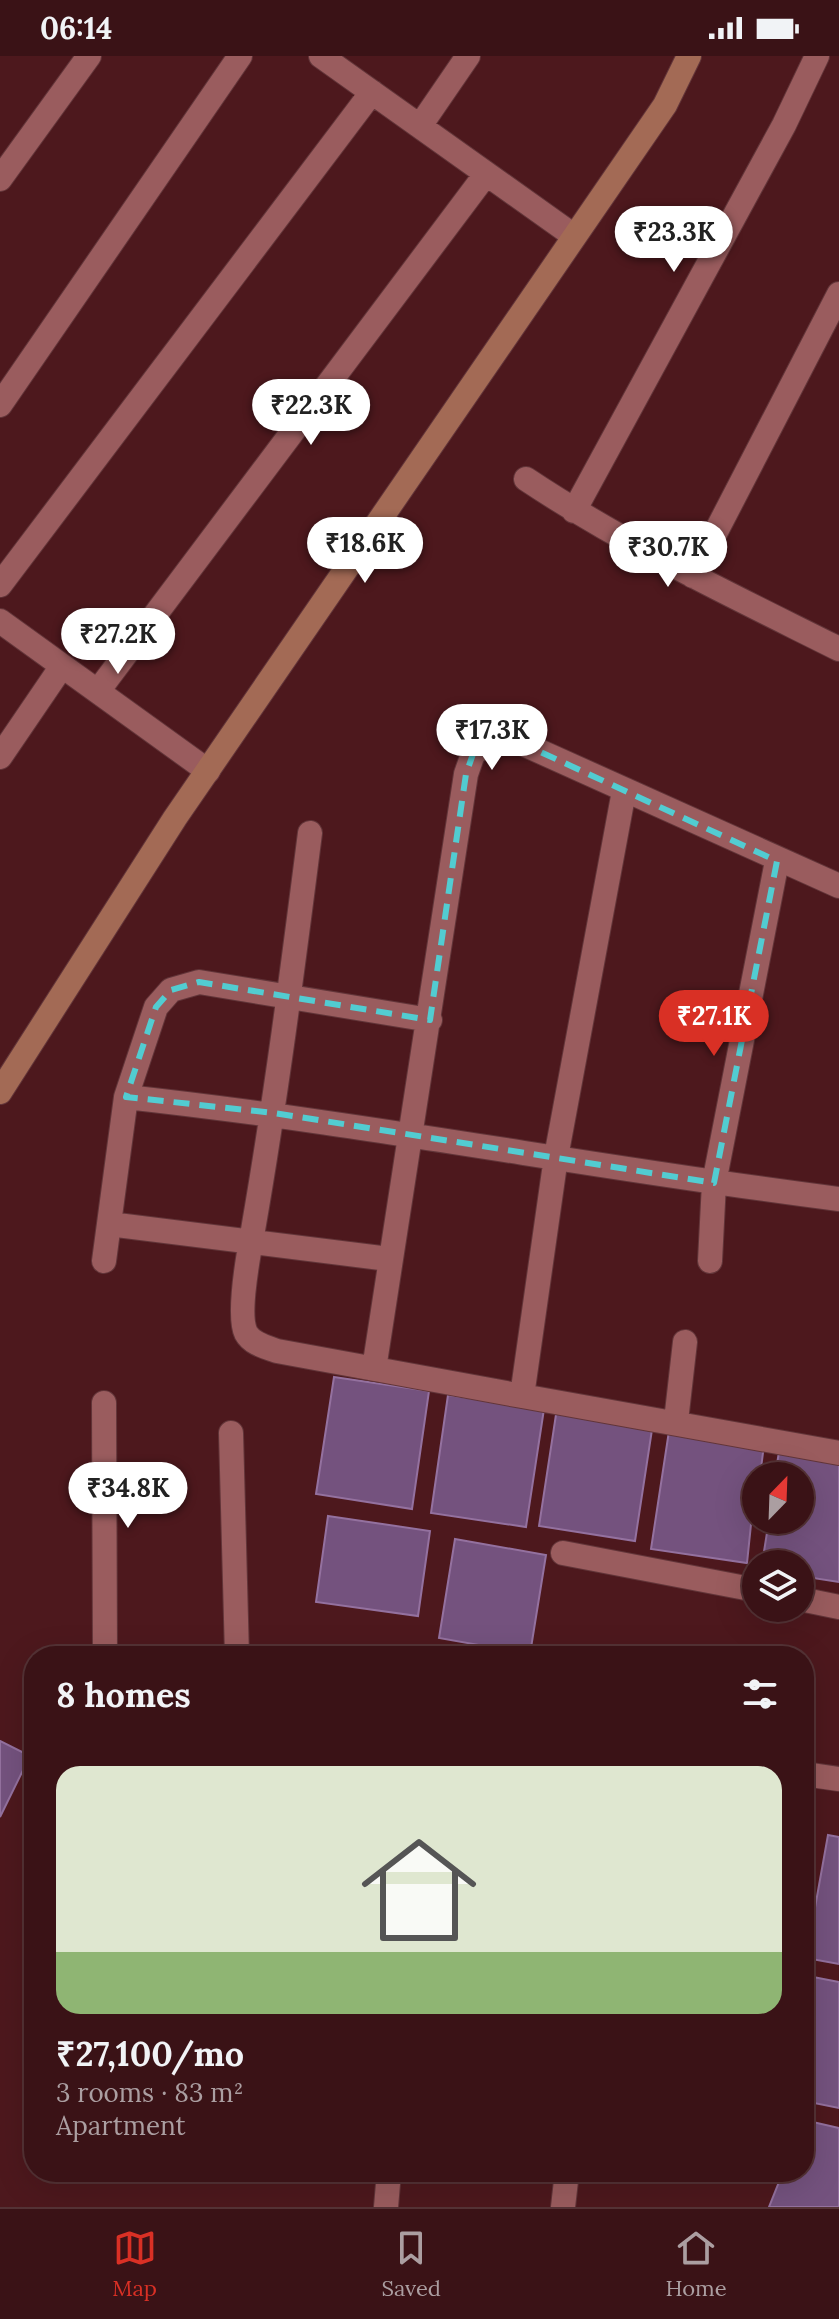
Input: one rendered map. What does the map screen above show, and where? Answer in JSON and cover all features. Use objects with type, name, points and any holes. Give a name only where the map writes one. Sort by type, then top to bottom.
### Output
[{"type":"street","points":[[0,179],[89,56]]},
{"type":"street","points":[[0,405],[240,56]]},
{"type":"street","points":[[321,56],[574,236]]},
{"type":"street","points":[[420,126],[468,56]]},
{"type":"street","points":[[0,1092],[208,771],[665,105],[689,56]]},
{"type":"street","points":[[574,511],[784,125],[817,56]]},
{"type":"street","points":[[0,585],[372,92]]},
{"type":"street","points":[[98,691],[486,174]]},
{"type":"street","points":[[693,576],[839,294]]},
{"type":"street","points":[[526,479],[574,511],[693,576],[839,649]]},
{"type":"street","points":[[0,621],[208,771]]},
{"type":"street","points":[[0,757],[62,666]]},
{"type":"street","points":[[374,1369],[466,774],[473,754],[492,739],[519,742],[777,861],[839,886]]},
{"type":"street","points":[[522,1396],[556,1157],[624,791]]},
{"type":"street","points":[[310,833],[274,1113],[250,1243],[243,1316],[246,1332],[255,1342],[277,1351],[839,1453]]},
{"type":"street","points":[[710,1261],[714,1183],[777,861]]},
{"type":"street","points":[[104,1261],[126,1097],[140,1046],[156,1007],[171,990],[199,982],[430,1020]]},
{"type":"street","points":[[126,1097],[274,1113],[714,1183],[839,1199]]},
{"type":"street","points":[[109,1224],[389,1259]]},
{"type":"street","points":[[676,1421],[685,1342]]},
{"type":"street","points":[[104,1403],[105,1646]]},
{"type":"street","points":[[231,1433],[237,1646]]},
{"type":"street","points":[[563,1553],[742,1587]]},
{"type":"street","points":[[814,1602],[839,1607]]},
{"type":"street","points":[[814,1775],[839,1779]]},
{"type":"street","points":[[386,2207],[388,2182]]},
{"type":"street","points":[[563,2207],[566,2182]]},
{"type":"highlighted area","points":[[492,739],[519,742],[777,861],[714,1183],[274,1113],[126,1097],[156,1007],[171,990],[199,982],[430,1020],[466,774],[473,754]]},
{"type":"building","points":[[334,1377],[429,1391],[412,1509],[316,1494]]},
{"type":"building","points":[[448,1395],[544,1409],[526,1527],[431,1513]]},
{"type":"building","points":[[557,1408],[653,1423],[635,1541],[539,1526]]},
{"type":"building","points":[[669,1431],[764,1445],[762,1462],[742,1462],[742,1534],[750,1534],[748,1550],[742,1550],[742,1562],[651,1549]]},
{"type":"building","points":[[779,1452],[839,1462],[839,1582],[814,1578],[814,1550],[764,1550],[767,1534],[814,1534],[814,1462],[777,1462]]},
{"type":"building","points":[[328,1516],[430,1531],[418,1616],[316,1602]]},
{"type":"building","points":[[455,1539],[546,1555],[531,1646],[484,1646],[439,1638]]},
{"type":"building","points":[[0,1741],[24,1753],[24,1768],[0,1817]]},
{"type":"building","points":[[828,1835],[839,1837],[839,1964],[814,1959],[814,1913]]},
{"type":"building","points":[[814,1977],[839,1982],[839,2108],[814,2103]]},
{"type":"building","points":[[814,2122],[839,2128],[839,2207],[769,2207],[779,2182],[814,2182]]}]
